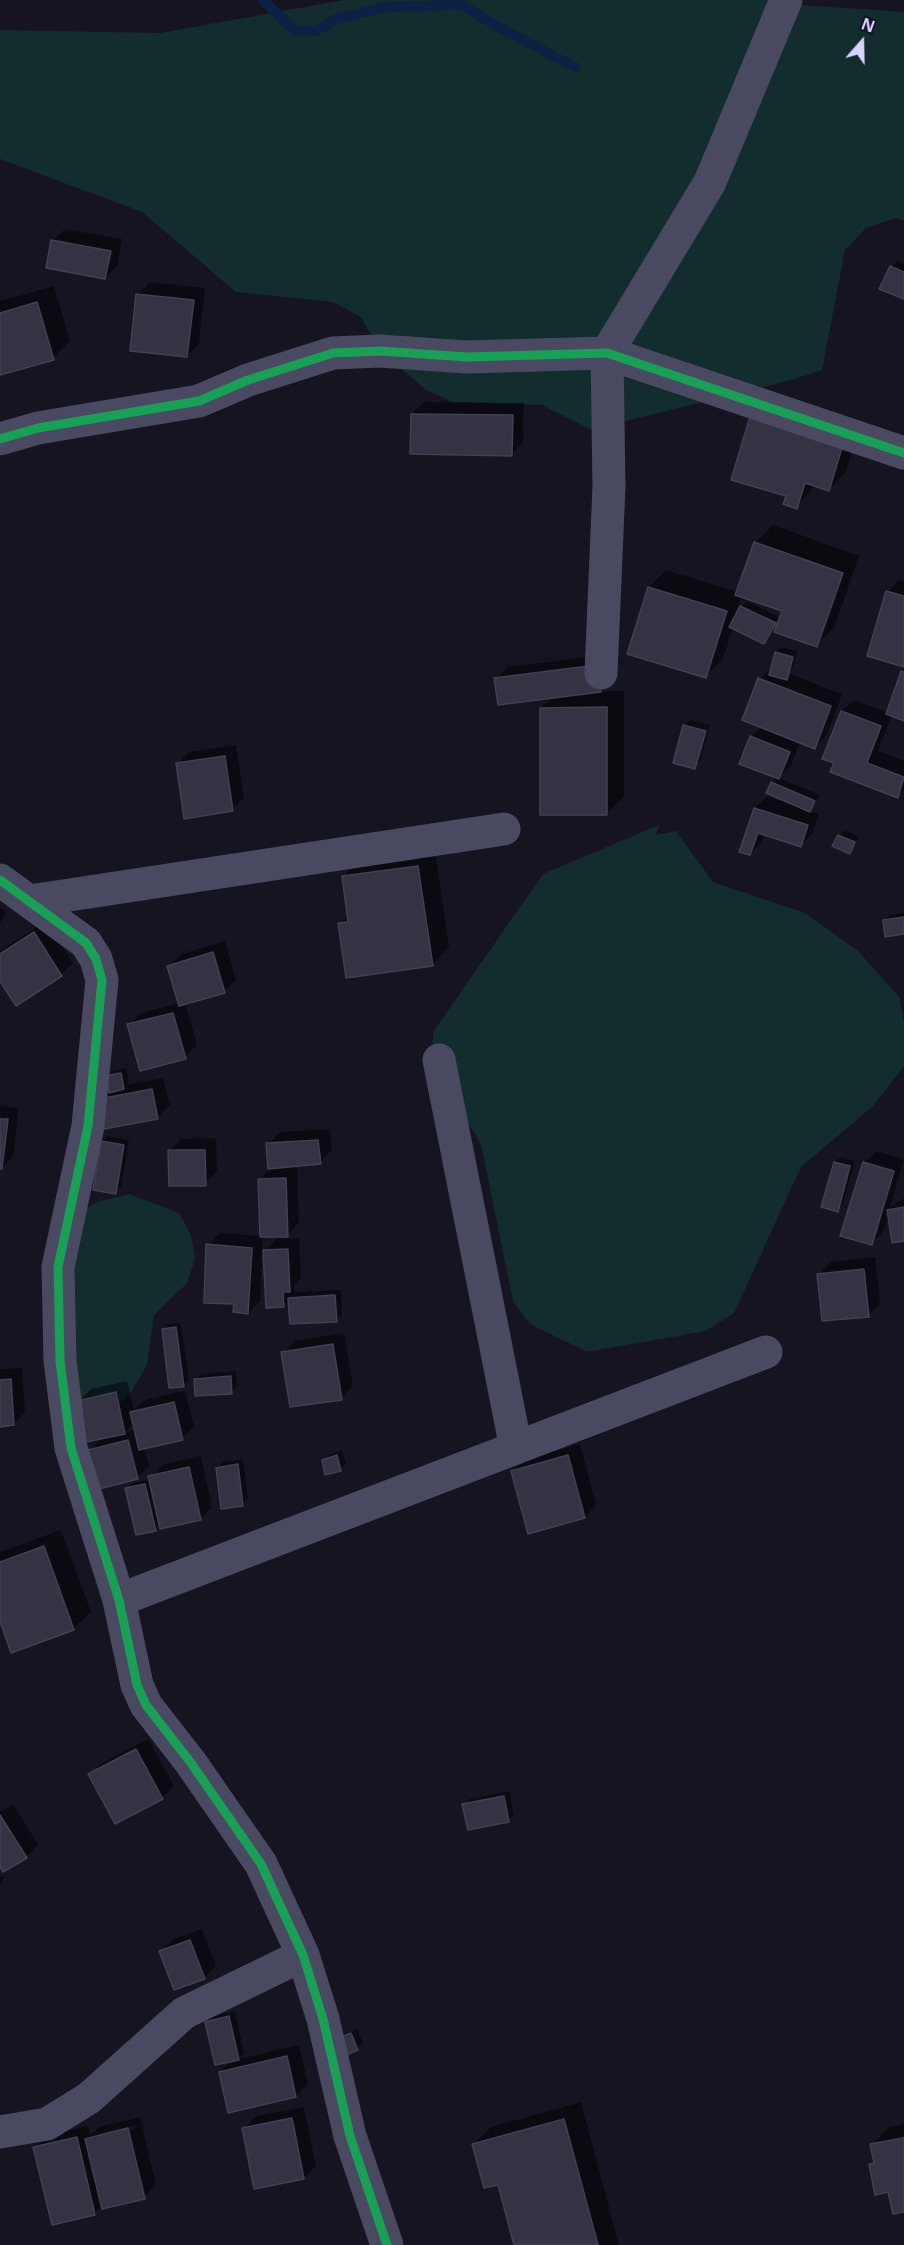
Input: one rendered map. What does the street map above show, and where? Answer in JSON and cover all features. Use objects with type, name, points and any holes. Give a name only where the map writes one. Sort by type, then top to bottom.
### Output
[{"type":"street","points":[[601,673],[609,486],[607,353],[710,182],[786,0]]},
{"type":"street","points":[[0,439],[38,428],[199,401],[248,380],[333,353],[380,351],[467,357],[607,353],[904,453]]},
{"type":"street","points":[[30,901],[504,829]]},
{"type":"street","points":[[0,880],[86,943],[96,959],[102,980],[88,1126],[80,1174],[61,1246],[58,1267],[60,1361],[70,1448],[119,1600],[137,1685],[146,1705],[191,1763],[261,1864],[303,1955],[322,2019],[350,2136],[387,2245]]},
{"type":"street","points":[[439,1060],[516,1448]]},
{"type":"street","points":[[119,1600],[766,1352]]},
{"type":"street","points":[[0,2132],[47,2124],[89,2098],[184,2013],[303,1955]]},
{"type":"green space","points":[[344,0],[769,0],[774,3],[904,12],[904,221],[896,218],[866,228],[845,250],[822,370],[791,380],[606,426],[595,432],[542,405],[452,402],[425,389],[380,351],[361,317],[333,302],[236,292],[142,212],[0,159],[0,30],[160,33]]},
{"type":"green space","points":[[659,825],[656,835],[676,831],[713,882],[805,913],[858,951],[900,998],[904,1023],[904,1066],[873,1106],[801,1167],[734,1313],[706,1331],[587,1352],[530,1324],[513,1301],[481,1144],[432,1064],[433,1032],[543,874]]},
{"type":"green space","points":[[129,1194],[179,1213],[191,1235],[195,1259],[187,1283],[154,1315],[147,1365],[129,1396],[95,1422],[68,1420],[75,1217],[97,1202]]},
{"type":"building","points":[[51,240],[111,251],[105,279],[46,268]]},
{"type":"building","points":[[890,266],[904,272],[904,299],[879,289]]},
{"type":"building","points":[[136,294],[194,300],[187,357],[130,351]]},
{"type":"building","points":[[37,302],[54,360],[0,375],[0,313]]},
{"type":"building","points":[[751,413],[844,441],[829,491],[805,483],[797,509],[783,504],[786,496],[731,480]]},
{"type":"building","points":[[411,414],[513,415],[512,456],[410,454]]},
{"type":"building","points":[[754,542],[843,573],[817,647],[774,632],[782,611],[735,595]]},
{"type":"building","points":[[648,587],[727,611],[706,678],[627,654]]},
{"type":"building","points":[[886,591],[904,596],[904,667],[867,656]]},
{"type":"building","points":[[740,606],[776,623],[764,644],[729,627]]},
{"type":"building","points":[[775,652],[793,657],[787,680],[769,675]]},
{"type":"building","points":[[597,665],[601,692],[498,705],[494,678]]},
{"type":"building","points":[[901,671],[904,672],[904,721],[886,714]]},
{"type":"building","points":[[758,678],[831,706],[815,749],[742,720]]},
{"type":"building","points":[[607,707],[607,815],[540,815],[540,708]]},
{"type":"building","points":[[841,711],[881,726],[867,763],[904,777],[898,798],[830,772],[834,763],[822,759]]},
{"type":"building","points":[[683,725],[706,731],[695,769],[673,763]]},
{"type":"building","points":[[750,736],[790,752],[779,779],[739,764]]},
{"type":"building","points":[[225,756],[233,811],[184,819],[176,763]]},
{"type":"building","points":[[771,782],[815,801],[810,812],[766,793]]},
{"type":"building","points":[[754,808],[808,825],[801,847],[758,833],[750,855],[739,852]]},
{"type":"building","points":[[838,835],[855,842],[850,854],[832,846]]},
{"type":"building","points":[[418,866],[433,966],[346,978],[338,923],[348,922],[342,876]]},
{"type":"building","points":[[904,917],[904,934],[885,937],[883,920]]},
{"type":"building","points":[[34,932],[62,976],[16,1006],[0,981],[0,954]]},
{"type":"building","points":[[213,952],[225,993],[179,1006],[167,966]]},
{"type":"building","points":[[173,1013],[186,1059],[140,1071],[127,1024]]},
{"type":"building","points":[[121,1073],[124,1089],[109,1093],[105,1076]]},
{"type":"building","points":[[152,1089],[158,1119],[104,1129],[99,1099]]},
{"type":"building","points":[[0,1119],[8,1119],[2,1169],[0,1169]]},
{"type":"building","points":[[318,1140],[321,1164],[268,1169],[266,1143]]},
{"type":"building","points":[[101,1141],[124,1145],[116,1194],[93,1190]]},
{"type":"building","points":[[168,1150],[205,1150],[206,1186],[169,1186]]},
{"type":"building","points":[[834,1162],[850,1166],[838,1212],[821,1207]]},
{"type":"building","points":[[863,1162],[894,1171],[872,1245],[840,1236]]},
{"type":"building","points":[[286,1178],[288,1237],[260,1237],[258,1179]]},
{"type":"building","points":[[904,1207],[904,1241],[892,1243],[887,1210]]},
{"type":"building","points":[[206,1244],[252,1248],[248,1314],[233,1312],[234,1304],[204,1303]]},
{"type":"building","points":[[288,1249],[290,1292],[283,1292],[284,1307],[266,1308],[263,1250]]},
{"type":"building","points":[[864,1269],[869,1317],[822,1321],[817,1274]]},
{"type":"building","points":[[335,1295],[337,1322],[290,1324],[288,1298]]},
{"type":"building","points":[[176,1327],[184,1387],[169,1388],[162,1329]]},
{"type":"building","points":[[333,1344],[342,1400],[290,1407],[281,1352]]},
{"type":"building","points":[[231,1376],[232,1394],[195,1396],[194,1379]]},
{"type":"building","points":[[11,1379],[14,1425],[0,1427],[0,1380]]},
{"type":"building","points":[[116,1392],[125,1434],[86,1442],[78,1401]]},
{"type":"building","points":[[174,1402],[183,1440],[139,1450],[130,1412]]},
{"type":"building","points":[[128,1440],[138,1479],[99,1489],[88,1450]]},
{"type":"building","points":[[337,1455],[341,1471],[325,1475],[322,1460]]},
{"type":"building","points":[[568,1455],[585,1518],[528,1534],[511,1471]]},
{"type":"building","points":[[238,1464],[243,1506],[221,1509],[216,1468]]},
{"type":"building","points":[[189,1467],[201,1520],[160,1529],[148,1476]]},
{"type":"building","points":[[145,1484],[156,1531],[136,1535],[125,1488]]},
{"type":"building","points":[[44,1546],[74,1630],[11,1653],[0,1621],[0,1562]]},
{"type":"building","points":[[136,1749],[163,1799],[115,1824],[88,1774]]},
{"type":"building","points":[[504,1796],[509,1822],[468,1830],[462,1804]]},
{"type":"building","points":[[0,1815],[27,1858],[3,1872],[0,1867]]},
{"type":"building","points":[[190,1940],[205,1979],[174,1990],[159,1951]]},
{"type":"building","points":[[229,2016],[239,2060],[215,2065],[205,2022]]},
{"type":"building","points":[[351,2033],[358,2050],[346,2055],[339,2038]]},
{"type":"building","points":[[287,2056],[296,2097],[228,2113],[219,2072]]},
{"type":"building","points":[[292,2118],[304,2179],[254,2189],[242,2128]]},
{"type":"building","points":[[564,2119],[598,2245],[514,2245],[498,2185],[484,2188],[472,2144]]},
{"type":"building","points":[[128,2128],[145,2199],[102,2209],[85,2139]]},
{"type":"building","points":[[77,2137],[95,2215],[52,2225],[33,2147]]},
{"type":"building","points":[[904,2138],[904,2212],[893,2214],[888,2192],[875,2195],[869,2164],[874,2163],[870,2144]]},
{"type":"waterway","points":[[263,0],[295,31],[316,31],[336,19],[385,7],[462,5],[500,28],[575,67]]},
{"type":"cycle path","points":[[0,439],[38,428],[199,401],[248,380],[333,353],[380,351],[467,357],[607,353],[904,453]]},
{"type":"cycle path","points":[[0,880],[86,943],[96,959],[102,980],[88,1126],[58,1267],[60,1361],[71,1448],[119,1600],[137,1685],[146,1705],[191,1763],[261,1864],[303,1955],[323,2019],[350,2136],[387,2245]]}]
